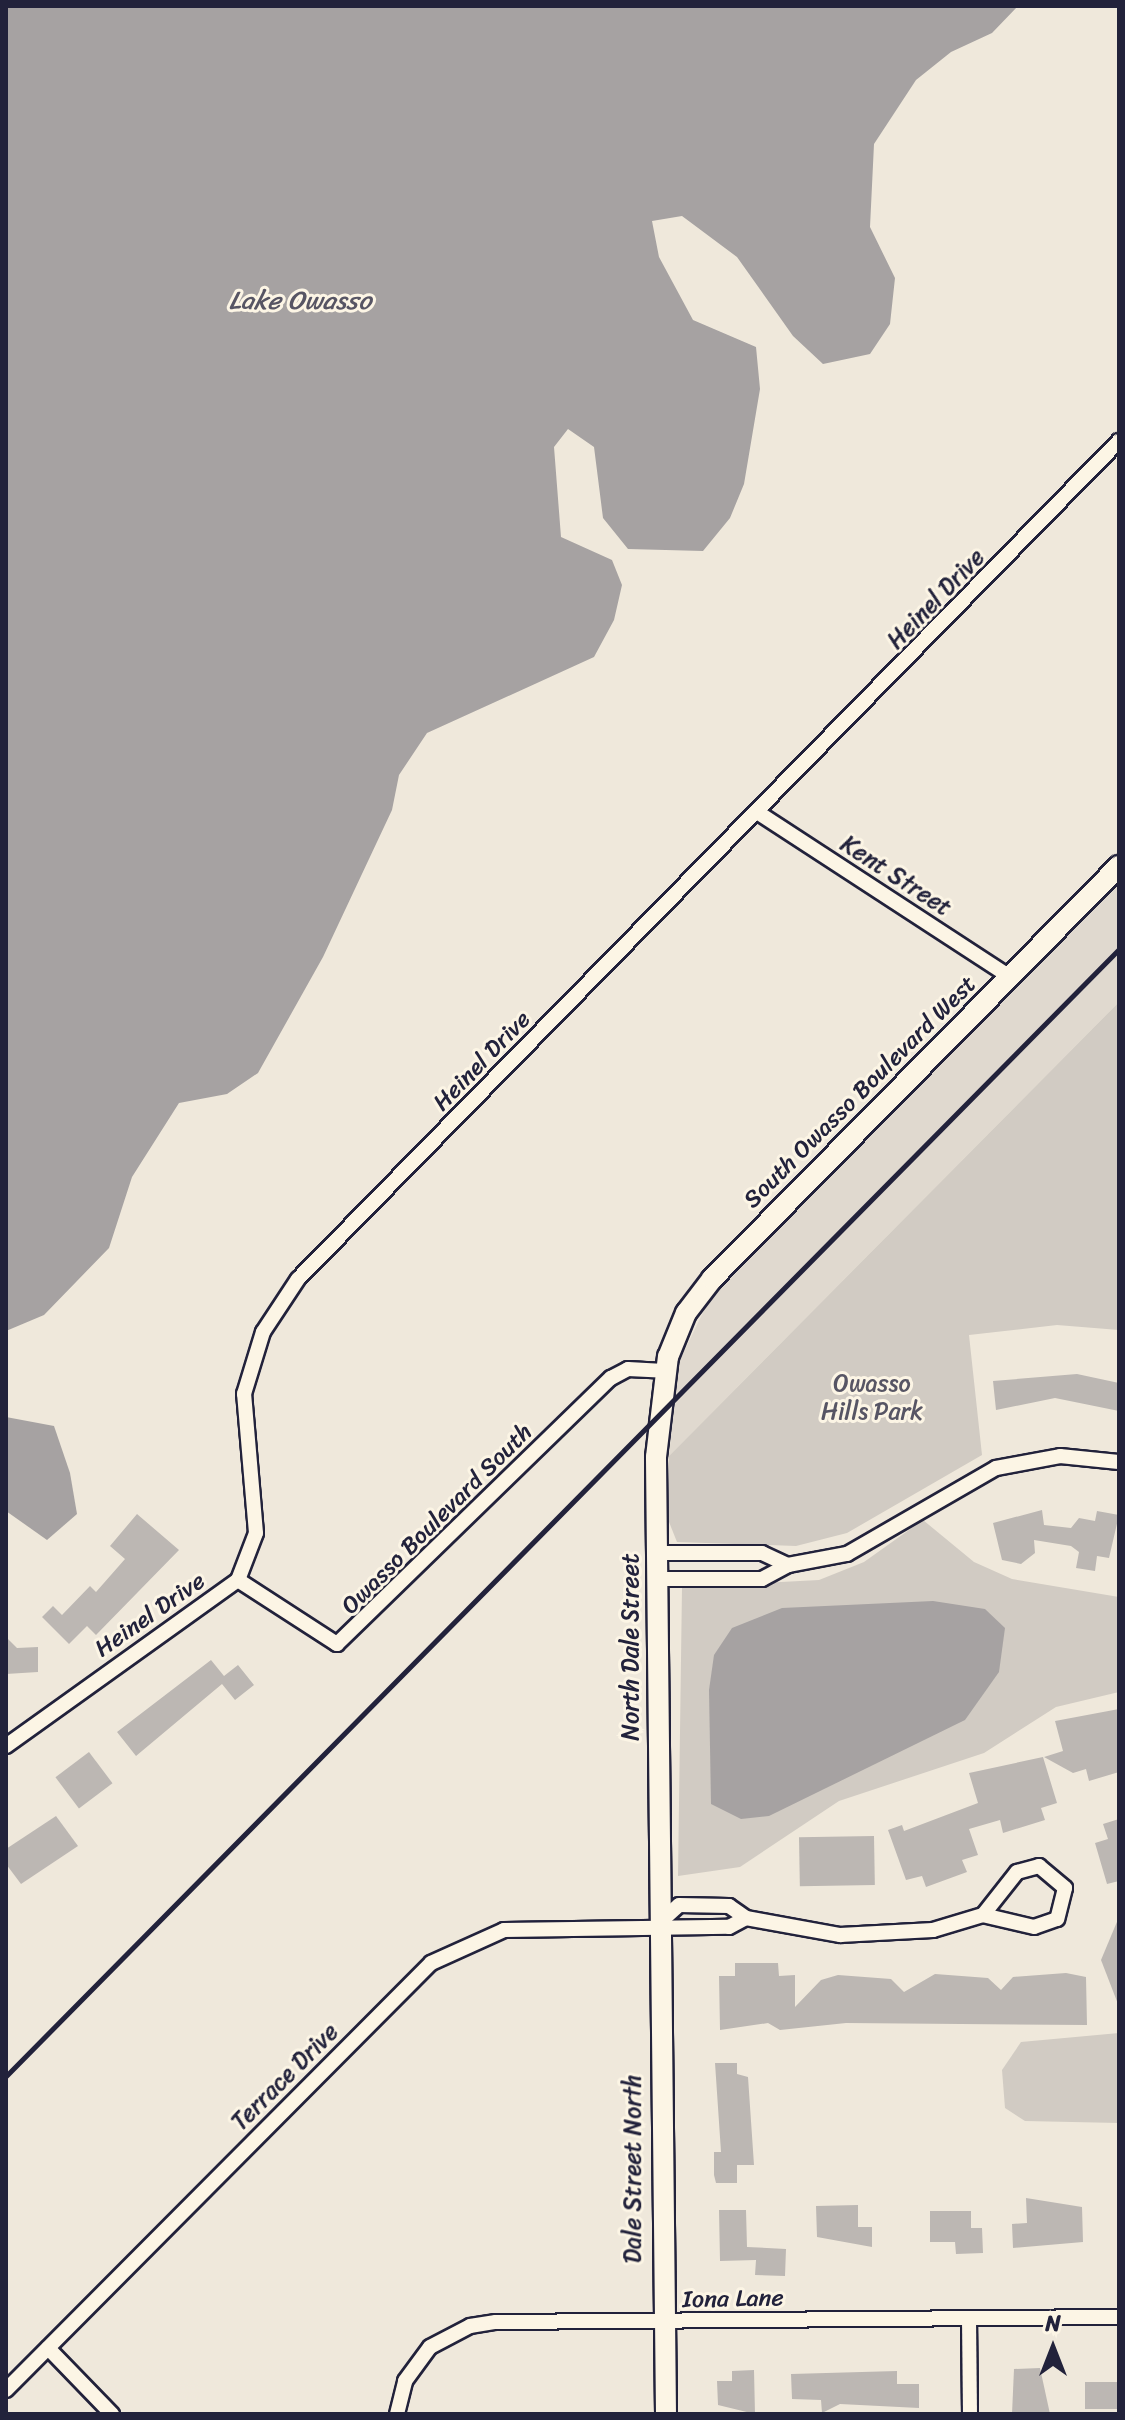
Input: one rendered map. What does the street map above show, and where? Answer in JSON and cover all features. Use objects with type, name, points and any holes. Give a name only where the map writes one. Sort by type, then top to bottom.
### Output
[{"type":"street","name":"Heinel Drive","points":[[6,1746],[238,1580],[256,1533],[244,1394],[277,1306],[1119,441]]},
{"type":"street","name":"Kent Street","points":[[757,812],[1010,977]]},
{"type":"street","name":"South Owasso Boulevard West","points":[[664,1371],[681,1324],[707,1284],[1119,866]]},
{"type":"street","name":"Owasso Boulevard South","points":[[238,1580],[337,1644],[611,1378],[628,1369],[664,1371]]},
{"type":"street","name":"North Dale Street","points":[[658,1924],[656,1553],[664,1371]]},
{"type":"street","points":[[656,1579],[762,1579],[788,1565],[847,1554],[996,1468],[1060,1456],[1119,1462]]},
{"type":"street","points":[[656,1553],[762,1553],[788,1565]]},
{"type":"street","points":[[658,1924],[679,1905],[729,1906],[746,1918],[848,1935],[941,1928],[983,1915],[1047,1925],[1064,1909],[1065,1888],[1050,1869],[1026,1867],[983,1915]]},
{"type":"street","name":"Terrace Drive","points":[[6,2390],[431,1963],[504,1930],[658,1924],[729,1927],[746,1918]]},
{"type":"street","name":"Dale Street North","points":[[658,1924],[666,2414]]},
{"type":"street","name":"Iona Lane","points":[[397,2414],[416,2363],[470,2326],[1119,2317]]},
{"type":"street","points":[[969,2318],[970,2414]]},
{"type":"street","points":[[48,2348],[112,2414]]},
{"type":"shaded area","points":[[1119,883],[1119,1002],[669,1456],[678,1364],[709,1300]]},
{"type":"green space","name":"Owasso Hills Park","points":[[1119,1002],[1119,1330],[1057,1325],[969,1335],[982,1455],[847,1533],[796,1546],[677,1542],[669,1522],[669,1456]]},
{"type":"green space","points":[[923,1520],[974,1562],[1012,1579],[1119,1597],[1119,1692],[1056,1707],[984,1753],[839,1801],[740,1867],[678,1876],[682,1587],[819,1580],[864,1562]]},
{"type":"green space","points":[[1119,2033],[1119,2123],[1025,2121],[1005,2108],[1002,2070],[1021,2042]]},
{"type":"water","name":"Lake Owasso","points":[[6,6],[1018,6],[992,33],[951,52],[916,80],[874,144],[870,227],[895,278],[890,324],[870,354],[823,364],[793,336],[737,257],[682,216],[652,221],[659,257],[693,320],[756,347],[760,389],[744,484],[730,518],[703,551],[628,549],[603,518],[594,447],[568,429],[554,447],[561,537],[612,560],[622,585],[614,620],[594,657],[427,733],[399,775],[392,810],[323,957],[258,1073],[227,1094],[179,1103],[132,1177],[109,1248],[44,1315],[6,1331]]},
{"type":"water","points":[[6,1417],[54,1426],[70,1473],[77,1514],[47,1540],[6,1511]]},
{"type":"water","points":[[933,1601],[985,1609],[1005,1628],[999,1672],[965,1720],[769,1816],[741,1819],[711,1804],[709,1690],[714,1655],[732,1628],[782,1608]]},
{"type":"building","points":[[1077,1374],[1119,1383],[1119,1411],[1055,1398],[996,1410],[993,1381]]},
{"type":"building","points":[[1042,1510],[1044,1525],[1071,1528],[1079,1518],[1095,1521],[1097,1511],[1119,1515],[1109,1558],[1097,1556],[1095,1571],[1076,1568],[1079,1552],[1071,1546],[1034,1540],[1035,1553],[1021,1564],[1002,1560],[993,1523]]},
{"type":"building","points":[[137,1514],[179,1550],[96,1635],[87,1626],[69,1644],[42,1617],[53,1606],[62,1615],[90,1586],[96,1592],[125,1559],[110,1546]]},
{"type":"building","points":[[6,1637],[17,1648],[38,1647],[38,1672],[6,1674]]},
{"type":"building","points":[[211,1660],[224,1676],[238,1665],[254,1685],[235,1700],[222,1684],[136,1756],[117,1732]]},
{"type":"building","points":[[1119,1709],[1119,1772],[1089,1781],[1086,1769],[1073,1773],[1044,1757],[1063,1751],[1055,1721]]},
{"type":"building","points":[[89,1752],[112,1783],[79,1808],[55,1777]]},
{"type":"building","points":[[1043,1757],[1057,1803],[1041,1808],[1045,1820],[1003,1833],[1000,1820],[969,1829],[978,1855],[962,1860],[967,1872],[926,1887],[922,1876],[906,1880],[888,1830],[902,1825],[904,1831],[978,1803],[969,1773]]},
{"type":"building","points":[[56,1816],[78,1846],[21,1884],[6,1864],[6,1849]]},
{"type":"building","points":[[1119,1819],[1119,1881],[1107,1884],[1095,1843],[1108,1839],[1103,1824]]},
{"type":"building","points":[[874,1836],[875,1885],[800,1886],[799,1837]]},
{"type":"building","points":[[1119,1917],[1119,2004],[1118,2004],[1101,1960]]},
{"type":"building","points":[[735,1963],[778,1963],[779,1976],[795,1975],[795,2007],[821,1980],[838,1975],[891,1979],[904,1992],[935,1974],[988,1978],[1001,1990],[1013,1977],[1066,1973],[1086,1977],[1087,2025],[846,2023],[780,2030],[768,2023],[720,2030],[719,1976],[735,1976]]},
{"type":"building","points":[[715,2063],[737,2063],[737,2074],[748,2077],[754,2165],[737,2165],[737,2183],[716,2183],[714,2175],[714,2152],[721,2152]]},
{"type":"building","points":[[1026,2198],[1082,2207],[1083,2242],[1013,2248],[1012,2224],[1027,2223]]},
{"type":"building","points":[[858,2205],[858,2227],[872,2227],[872,2247],[817,2237],[816,2206]]},
{"type":"building","points":[[719,2210],[746,2210],[747,2247],[786,2249],[785,2276],[755,2275],[756,2260],[720,2261]]},
{"type":"building","points":[[930,2211],[971,2211],[971,2228],[982,2228],[983,2253],[956,2254],[955,2242],[930,2242]]},
{"type":"building","points":[[1040,2368],[1050,2414],[1012,2414],[1014,2369]]},
{"type":"building","points":[[754,2370],[755,2414],[718,2405],[717,2381],[732,2381],[732,2371]]},
{"type":"building","points":[[897,2371],[897,2384],[919,2384],[919,2408],[840,2404],[822,2413],[821,2400],[792,2399],[791,2374]]},
{"type":"building","points":[[1085,2382],[1119,2382],[1119,2409],[1085,2409]]},
{"type":"railway","points":[[6,2076],[1119,949]]}]
